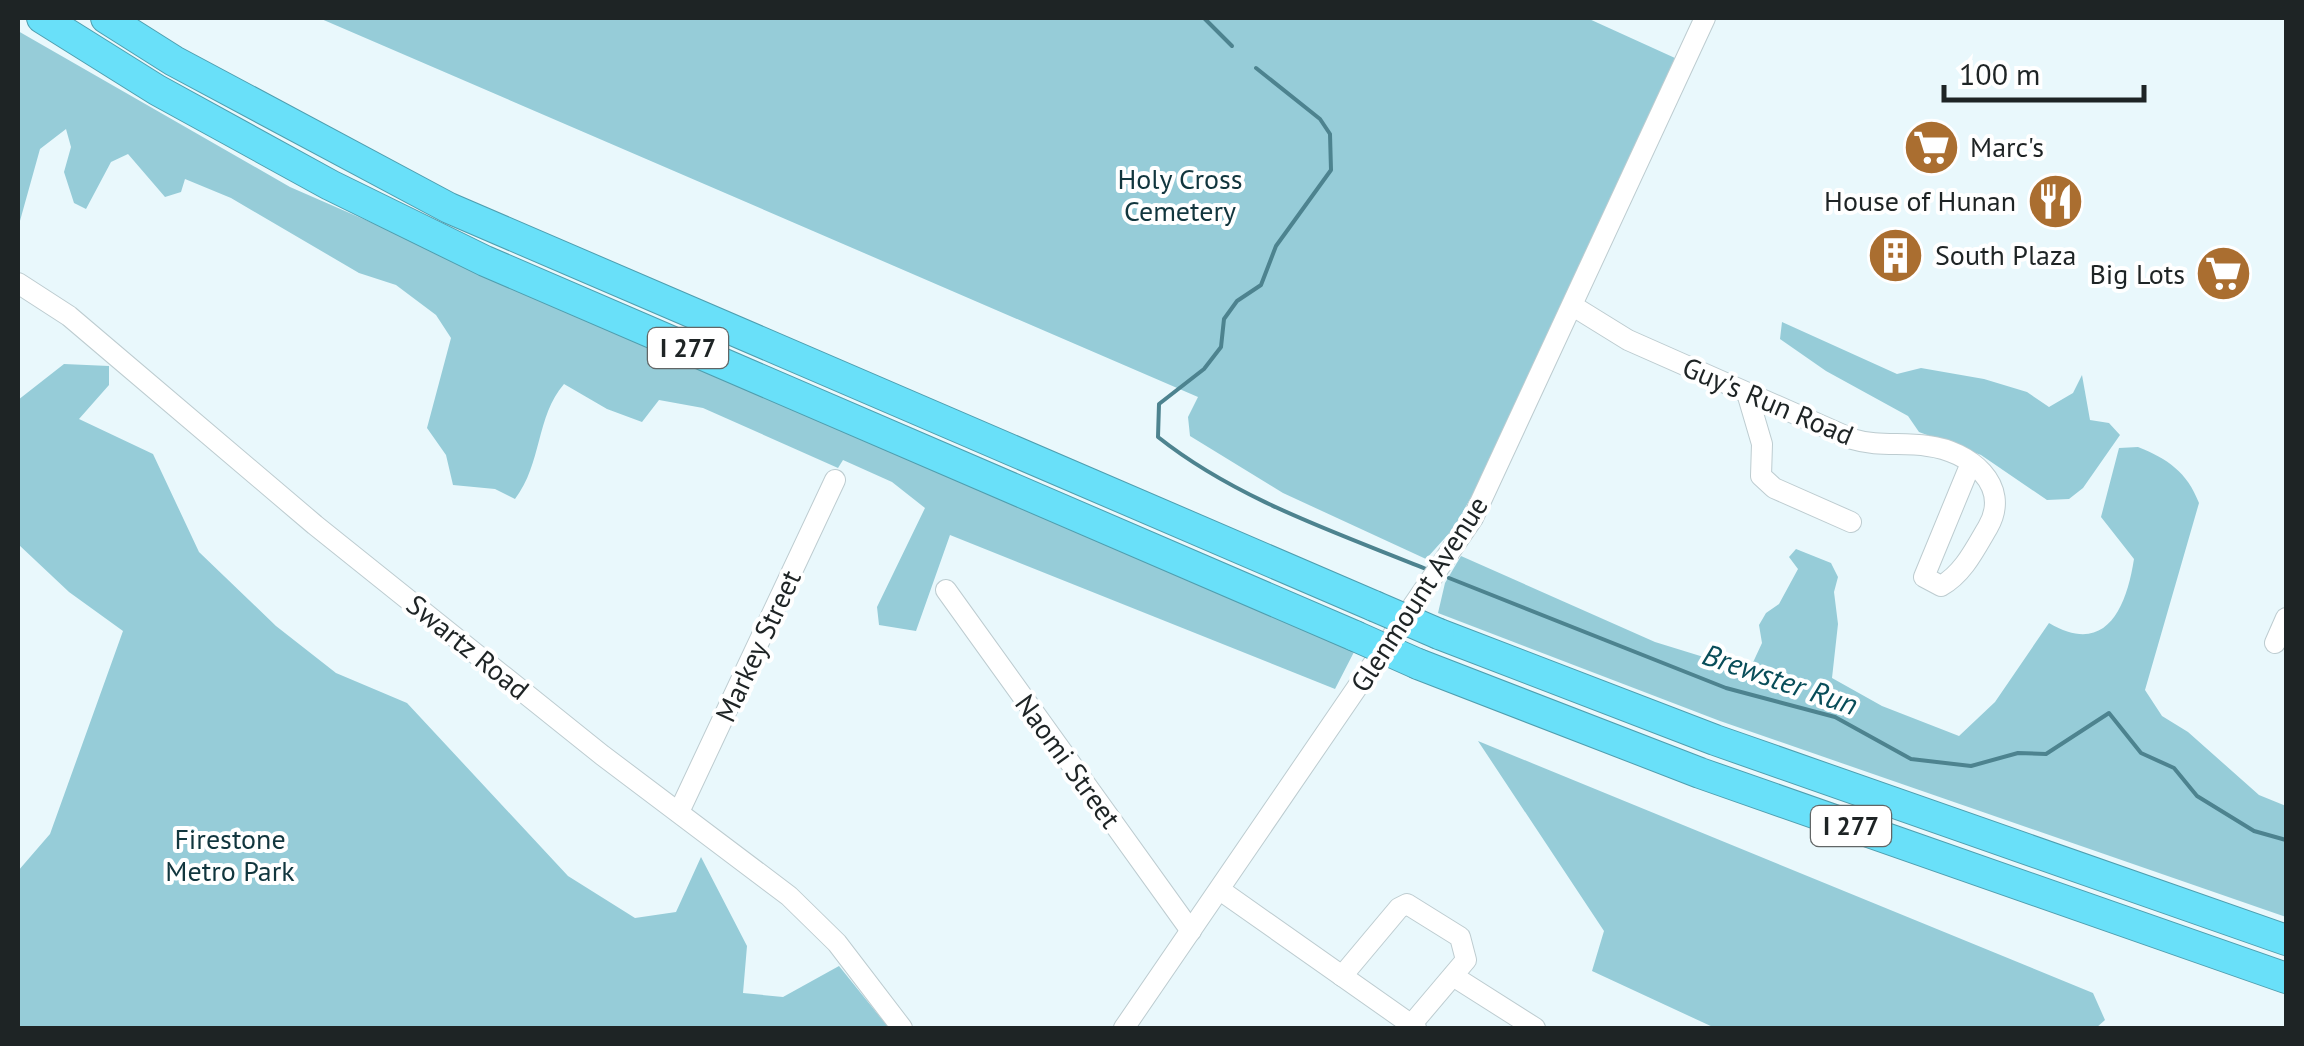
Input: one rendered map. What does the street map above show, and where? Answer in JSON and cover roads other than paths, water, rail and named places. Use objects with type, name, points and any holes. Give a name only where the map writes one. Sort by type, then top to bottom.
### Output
[{"type":"highway","name":"I 277","points":[[42,18],[192,109],[381,211],[485,261],[1418,664],[1700,772],[2286,978]]},
{"type":"highway","name":"I 277","points":[[106,18],[174,62],[449,208],[1439,634],[1715,740],[2286,940]]},
{"type":"street","name":"Glenmount Avenue","points":[[1124,1028],[1449,557],[1502,461],[1706,18]]},
{"type":"street","name":"Swartz Road","points":[[18,283],[69,316],[315,524],[810,915],[857,967],[902,1028]]},
{"type":"street","name":"Guy's Run Road","points":[[1573,306],[1628,340],[1852,439],[1876,446],[1930,446],[1971,464]]},
{"type":"street","points":[[1746,392],[1762,444],[1761,476],[1774,488],[1851,522]]},
{"type":"street","points":[[1971,464],[1990,481],[1997,494],[1996,510],[1956,578],[1941,586],[1924,578],[1971,464]]},
{"type":"street","name":"Markey Street","points":[[679,812],[835,480]]},
{"type":"street","name":"Naomi Street","points":[[946,590],[1191,931]]},
{"type":"street","points":[[2275,643],[2286,618]]},
{"type":"street","points":[[1220,890],[1414,1027],[1466,960],[1460,938],[1408,904],[1399,908],[1342,976]]},
{"type":"street","points":[[1453,976],[1535,1028]]},
{"type":"waterway","name":"Brewster Run","points":[[1204,18],[1232,46]]},
{"type":"waterway","name":"Brewster Run","points":[[1256,68],[1320,119],[1330,134],[1331,170],[1276,246],[1261,285],[1237,301],[1224,319],[1221,347],[1204,369],[1159,404],[1158,437],[1253,496],[1426,569]]},
{"type":"waterway","name":"Brewster Run","points":[[1449,578],[1726,688],[1835,717],[1911,759],[1971,766],[2018,753],[2046,754],[2109,713],[2141,753],[2174,768],[2197,796],[2254,831],[2286,840]]},
{"type":"place","name":"Marc's","points":[[1931,147]]},
{"type":"place","name":"House of Hunan","points":[[2055,201]]},
{"type":"place","name":"South Plaza","points":[[1896,255]]},
{"type":"place","name":"Big Lots","points":[[2224,274]]},
{"type":"park label","name":"Holy Cross Cemetery","points":[[1180,195]]},
{"type":"park label","name":"Firestone Metro Park","points":[[230,855]]}]
